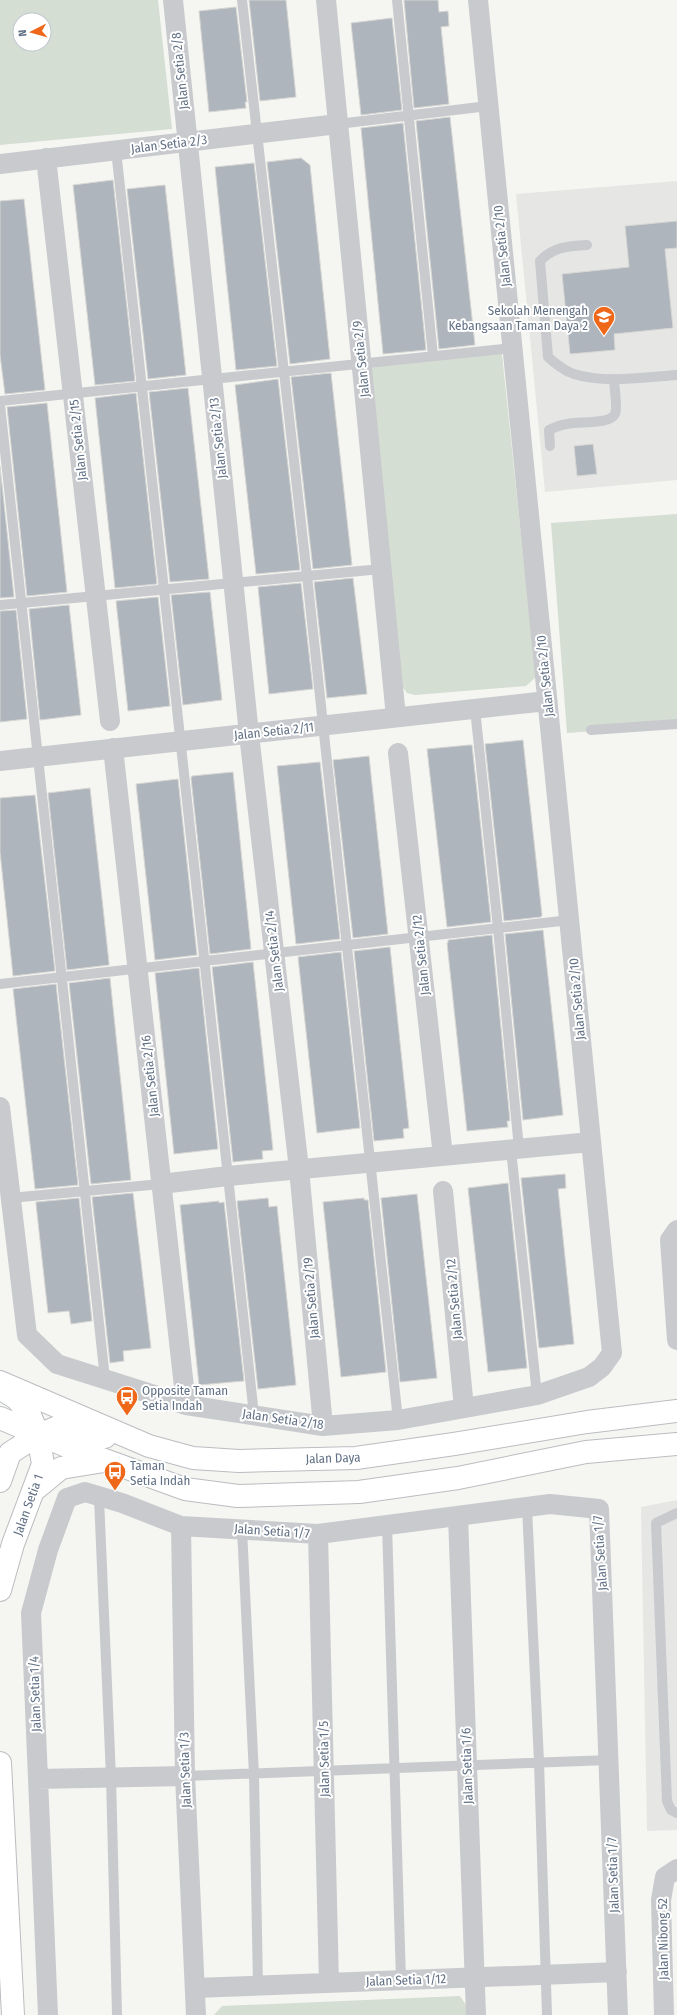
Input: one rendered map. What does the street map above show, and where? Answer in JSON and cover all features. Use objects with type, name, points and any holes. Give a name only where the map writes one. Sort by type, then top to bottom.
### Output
[{"type":"main road","name":"Jalan Daya","points":[[0,1382],[149,1446],[193,1458],[238,1461],[356,1458],[454,1444],[586,1422],[677,1411]]},
{"type":"main road","name":"Jalan Setia 1","points":[[0,1388],[17,1399],[30,1415],[38,1435],[43,1464],[31,1492],[0,1590]]},
{"type":"main road","points":[[0,1418],[38,1435],[185,1489],[238,1496],[359,1492],[458,1478],[586,1452],[677,1444]]},
{"type":"main road","points":[[0,1481],[10,1453],[38,1435],[58,1427],[149,1446]]},
{"type":"main road","points":[[0,1434],[6,1454],[0,1481]]},
{"type":"main road","points":[[31,1492],[62,1468],[107,1460]]},
{"type":"main road","points":[[0,1763],[13,2015]]},
{"type":"street","name":"Jalan Setia 2/8","points":[[173,0],[188,142]]},
{"type":"street","name":"Jalan Setia 2/9","points":[[326,0],[396,717]]},
{"type":"street","name":"Jalan Setia 2/10","points":[[478,0],[612,1353],[602,1367],[589,1377]]},
{"type":"street","name":"Jalan Setia 2/3","points":[[0,164],[338,124]]},
{"type":"street","name":"Jalan Setia 2/13","points":[[188,142],[249,734]]},
{"type":"street","name":"Jalan Setia 2/15","points":[[46,158],[110,721]]},
{"type":"street","name":"Jalan Setia 2/11","points":[[0,761],[548,701]]},
{"type":"street","name":"Jalan Setia 2/14","points":[[249,734],[299,1169]]},
{"type":"street","name":"Jalan Setia 2/16","points":[[113,748],[186,1404]]},
{"type":"street","name":"Jalan Setia 2/12","points":[[398,754],[420,937],[443,1156]]},
{"type":"street","name":"Jalan Setia 2/18","points":[[0,1107],[27,1335],[57,1364],[186,1404],[323,1426],[398,1420],[537,1395],[589,1377]]},
{"type":"street","points":[[161,1184],[299,1169],[591,1142]]},
{"type":"street","name":"Jalan Setia 2/19","points":[[299,1169],[323,1426]]},
{"type":"street","name":"Jalan Setia 2/12","points":[[444,1191],[464,1408]]},
{"type":"street","points":[[677,1230],[670,1240],[677,1340]]},
{"type":"street","name":"Jalan Setia 1/4","points":[[48,2015],[32,1613],[48,1550],[67,1498],[85,1492],[100,1498],[122,1503],[181,1526]]},
{"type":"street","name":"Jalan Setia 1/7","points":[[181,1526],[318,1534],[527,1506],[550,1504],[599,1509],[618,2015]]},
{"type":"street","name":"Jalan Setia 1/6","points":[[458,1516],[476,2015]]},
{"type":"street","name":"Jalan Setia 1/3","points":[[181,1526],[185,1776],[196,2015]]},
{"type":"street","name":"Jalan Setia 1/5","points":[[318,1534],[329,1983]]},
{"type":"street","points":[[38,1779],[185,1776]]},
{"type":"street","name":"Jalan Nibong 52","points":[[664,2015],[661,1900],[665,1877],[677,1869]]},
{"type":"street","name":"Jalan Setia 1/12","points":[[195,1988],[617,1972]]},
{"type":"lane","points":[[242,0],[308,576],[369,1163],[398,1420]]},
{"type":"lane","points":[[397,0],[433,356]]},
{"type":"lane","points":[[338,124],[488,106]]},
{"type":"lane","points":[[116,150],[254,1415]]},
{"type":"lane","points":[[587,245],[565,246],[548,253],[540,261],[548,357],[563,369],[574,374],[614,379],[677,375]]},
{"type":"lane","points":[[0,401],[512,348]]},
{"type":"lane","points":[[550,446],[549,430],[554,427],[568,423],[612,418],[616,412],[614,379]]},
{"type":"lane","points":[[0,405],[104,1379]]},
{"type":"lane","points":[[0,605],[381,569]]},
{"type":"lane","points":[[475,709],[498,928],[515,1149],[537,1395]]},
{"type":"lane","points":[[591,730],[677,724]]},
{"type":"lane","points":[[0,984],[570,920]]},
{"type":"lane","points":[[10,1198],[161,1184]]},
{"type":"lane","points":[[100,1498],[111,1777],[117,2015]]},
{"type":"lane","points":[[527,1506],[539,1762],[548,2015]]},
{"type":"lane","points":[[677,1513],[656,1523],[667,1801],[671,1810],[677,1813]]},
{"type":"lane","points":[[387,1525],[396,1769],[401,1980]]},
{"type":"lane","points":[[242,1529],[254,1775],[258,1986]]},
{"type":"lane","points":[[185,1776],[254,1775],[609,1760]]},
{"type":"shaded area","points":[[0,0],[158,0],[172,129],[0,145]]},
{"type":"shaded area","name":"Sekolah Menengah Kebangsaan Taman Daya 2","points":[[677,181],[677,480],[545,492],[516,194]]},
{"type":"shaded area","points":[[501,345],[536,677],[526,686],[415,695],[407,693],[402,686],[368,360]]},
{"type":"shaded area","points":[[677,514],[677,725],[567,733],[551,523]]},
{"type":"shaded area","points":[[677,1500],[677,1830],[647,1831],[641,1507]]},
{"type":"shaded area","points":[[460,1996],[466,2005],[467,2015],[214,2015],[222,2006]]},
{"type":"building","points":[[249,0],[286,0],[296,97],[260,101]]},
{"type":"building","points":[[404,0],[438,0],[439,12],[448,11],[449,26],[441,27],[449,104],[414,108]]},
{"type":"building","points":[[236,7],[247,102],[245,102],[246,108],[209,112],[199,11]]},
{"type":"building","points":[[392,18],[402,110],[361,115],[351,23]]},
{"type":"building","points":[[450,117],[475,345],[439,349],[416,121]]},
{"type":"building","points":[[403,123],[426,350],[383,354],[361,128]]},
{"type":"building","points":[[301,158],[310,165],[330,359],[290,364],[267,162]]},
{"type":"building","points":[[254,163],[277,366],[236,370],[215,167]]},
{"type":"building","points":[[113,180],[135,381],[95,385],[73,185]]},
{"type":"building","points":[[165,185],[186,375],[148,379],[127,189]]},
{"type":"building","points":[[24,199],[45,390],[5,394],[0,355],[0,201]]},
{"type":"building","points":[[677,221],[677,248],[665,249],[673,328],[614,334],[615,350],[570,354],[562,274],[629,267],[625,226]]},
{"type":"building","points":[[331,373],[352,565],[313,569],[291,377]]},
{"type":"building","points":[[278,379],[300,570],[256,574],[235,385]]},
{"type":"building","points":[[188,388],[209,579],[170,582],[149,392]]},
{"type":"building","points":[[136,393],[157,584],[115,588],[95,398]]},
{"type":"building","points":[[47,403],[67,592],[27,596],[7,407]]},
{"type":"building","points":[[593,444],[597,474],[577,476],[574,446]]},
{"type":"building","points":[[0,466],[14,597],[0,598]]},
{"type":"building","points":[[353,578],[367,694],[327,698],[314,582]]},
{"type":"building","points":[[301,583],[313,689],[269,694],[258,587]]},
{"type":"building","points":[[210,592],[222,700],[183,705],[171,595]]},
{"type":"building","points":[[158,597],[170,706],[128,711],[116,601]]},
{"type":"building","points":[[69,605],[81,715],[40,720],[29,609]]},
{"type":"building","points":[[16,610],[27,719],[0,722],[0,611]]},
{"type":"building","points":[[523,740],[542,915],[541,917],[504,921],[485,744]]},
{"type":"building","points":[[472,745],[491,922],[447,927],[427,749]]},
{"type":"building","points":[[369,756],[388,934],[353,938],[333,760]]},
{"type":"building","points":[[320,762],[340,939],[296,944],[277,766]]},
{"type":"building","points":[[233,772],[251,949],[210,954],[191,778],[192,776]]},
{"type":"building","points":[[178,779],[197,955],[155,960],[136,784]]},
{"type":"building","points":[[90,788],[109,965],[67,970],[48,793]]},
{"type":"building","points":[[35,795],[55,971],[13,976],[0,852],[0,798]]},
{"type":"building","points":[[543,930],[563,1115],[523,1120],[505,934]]},
{"type":"building","points":[[492,935],[510,1121],[507,1121],[508,1127],[467,1131],[447,943],[448,940]]},
{"type":"building","points":[[390,947],[409,1128],[403,1129],[404,1138],[374,1141],[354,951]]},
{"type":"building","points":[[341,952],[360,1128],[317,1133],[298,957]]},
{"type":"building","points":[[253,962],[273,1150],[262,1151],[263,1159],[233,1162],[212,967]]},
{"type":"building","points":[[199,968],[218,1149],[174,1154],[155,973]]},
{"type":"building","points":[[110,978],[131,1180],[91,1184],[69,983]]},
{"type":"building","points":[[56,984],[78,1185],[35,1189],[13,989]]},
{"type":"building","points":[[565,1174],[566,1188],[558,1189],[574,1344],[539,1348],[521,1178]]},
{"type":"building","points":[[508,1183],[527,1368],[488,1372],[468,1188]]},
{"type":"building","points":[[133,1193],[151,1348],[123,1351],[124,1361],[110,1363],[92,1197]]},
{"type":"building","points":[[417,1194],[437,1378],[400,1382],[381,1198]]},
{"type":"building","points":[[79,1198],[92,1321],[71,1324],[69,1311],[48,1313],[36,1202]]},
{"type":"building","points":[[268,1198],[269,1207],[277,1206],[296,1385],[258,1389],[237,1201]]},
{"type":"building","points":[[364,1198],[364,1200],[368,1200],[386,1372],[341,1377],[323,1202]]},
{"type":"building","points":[[219,1201],[219,1203],[224,1202],[244,1381],[199,1385],[180,1205]]},
{"type":"place","name":"Sekolah Menengah Kebangsaan Taman Daya 2","points":[[604,336]]},
{"type":"place","name":"Opposite Taman Setia Indah","points":[[127,1416]]},
{"type":"place","name":"Taman Setia Indah","points":[[115,1492]]}]
